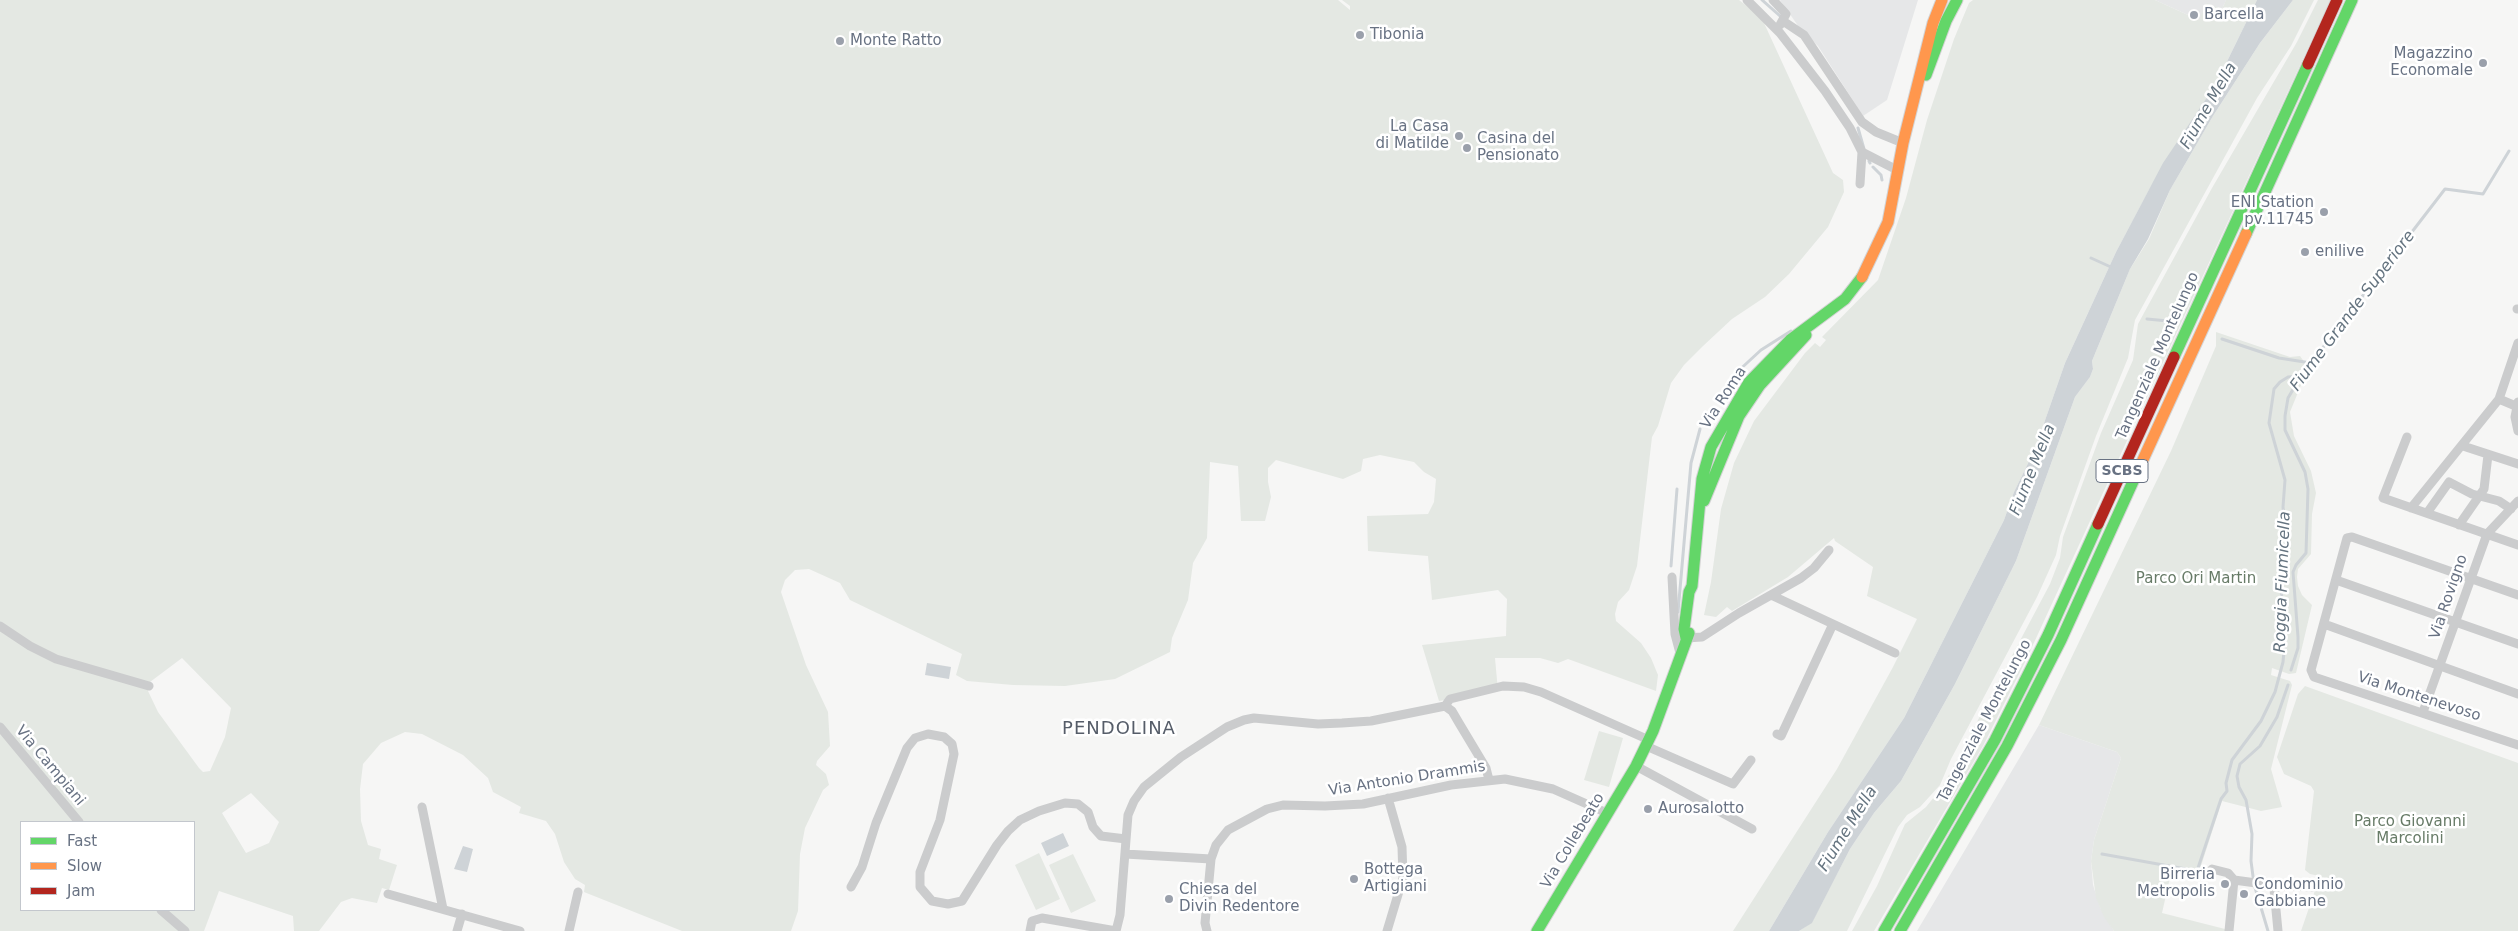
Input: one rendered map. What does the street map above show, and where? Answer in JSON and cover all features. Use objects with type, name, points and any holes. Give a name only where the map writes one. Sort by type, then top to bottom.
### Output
[{"type":"main road","name":"Via Roma","points":[[1686,638],[1684,630],[1689,592],[1692,586],[1697,521],[1710,484],[1739,416],[1760,384],[1822,318],[1845,299],[1860,283],[1870,264],[1888,222],[1907,126],[1933,23],[1942,0]]},
{"type":"main road","name":"Via Roma","points":[[1907,126],[1946,21],[1957,0]]},
{"type":"main road","name":"Tangenziale Montelungo","points":[[1884,931],[1994,740],[2048,635],[2337,0]]},
{"type":"main road","name":"Tangenziale Montelungo","points":[[1900,931],[2007,746],[2062,640],[2352,0]]},
{"type":"main road","name":"Via Collebeato","points":[[1537,931],[1636,766],[1647,743],[1686,638]]},
{"type":"street","points":[[1747,0],[1777,29],[1825,91],[1850,128],[1862,152],[1860,184]]},
{"type":"street","points":[[1774,0],[1786,14],[1784,21],[1777,29]]},
{"type":"street","points":[[1784,21],[1807,40],[1862,122],[1876,132],[1903,143]]},
{"type":"street","points":[[1862,152],[1897,170]]},
{"type":"street","points":[[2411,508],[2463,446],[2498,399],[2518,343]]},
{"type":"street","points":[[2498,399],[2517,405],[2518,431]]},
{"type":"street","points":[[2407,437],[2383,498],[2518,545]]},
{"type":"street","points":[[2463,446],[2518,464]]},
{"type":"street","points":[[2460,525],[2481,496],[2486,483],[2488,455]]},
{"type":"street","points":[[2427,513],[2449,482],[2472,494],[2498,501],[2511,509]]},
{"type":"street","name":"Via Rovigno","points":[[2423,712],[2487,534],[2518,501]]},
{"type":"street","points":[[2518,595],[2352,537],[2347,538],[2324,624],[2518,694]]},
{"type":"street","points":[[1686,638],[1702,638],[1739,612],[1771,595],[1814,568],[1828,550]]},
{"type":"street","points":[[1672,577],[1675,634],[1680,653]]},
{"type":"street","points":[[2336,580],[2518,644]]},
{"type":"street","points":[[1771,595],[1895,654]]},
{"type":"street","points":[[1777,734],[1781,736],[1833,624]]},
{"type":"street","name":"Via Montenevoso","points":[[2324,624],[2312,665],[2312,675],[2517,742]]},
{"type":"street","points":[[0,626],[30,646],[56,659],[149,686]]},
{"type":"street","points":[[1030,931],[1032,921],[1042,918],[1116,931],[1128,815],[1134,801],[1144,787],[1182,757],[1227,727],[1254,718],[1318,724],[1371,721],[1445,706],[1450,699],[1503,686],[1524,687],[1541,692],[1598,718],[1733,784],[1751,760]]},
{"type":"street","points":[[1445,706],[1452,711],[1486,768],[1489,780]]},
{"type":"street","name":"Via Campiani","points":[[0,727],[78,821]]},
{"type":"street","points":[[852,886],[862,867],[876,823],[907,748],[915,738],[928,734],[944,737],[952,744],[954,754],[945,803],[920,872],[920,887],[932,901],[948,904],[962,900],[996,845],[1020,820],[1038,811],[1065,803],[1078,804],[1088,812],[1093,827],[1101,836],[1126,839]]},
{"type":"street","points":[[1636,766],[1752,830]]},
{"type":"street","name":"Via Antonio Drammis","points":[[1207,931],[1205,923],[1211,859],[1216,845],[1228,830],[1266,809],[1283,805],[1325,806],[1363,804],[1489,780],[1505,779],[1553,789],[1607,813]]},
{"type":"street","points":[[1387,931],[1403,878],[1402,847],[1388,798]]},
{"type":"street","points":[[422,808],[443,909]]},
{"type":"street","points":[[1125,854],[1211,859]]},
{"type":"street","points":[[2212,869],[2228,874],[2234,880],[2271,885],[2274,889],[2278,931]]},
{"type":"street","points":[[2229,931],[2234,880]]},
{"type":"street","points":[[2274,889],[2280,886],[2318,887]]},
{"type":"street","points":[[568,931],[578,892]]},
{"type":"street","points":[[388,894],[520,931]]},
{"type":"street","points":[[162,911],[185,931]]},
{"type":"street","points":[[457,931],[462,914]]},
{"type":"shaded area","points":[[1780,0],[1918,0],[1887,100],[1863,116],[1818,46],[1801,30]]},
{"type":"shaded area","name":"Barcella","points":[[2155,0],[2226,0],[2222,9],[2199,20]]},
{"type":"shaded area","points":[[2039,725],[2117,752],[2121,758],[2094,840],[2091,861],[2093,885],[2100,907],[2114,931],[1917,931]]},
{"type":"green space","points":[[0,0],[1338,0],[1350,10],[1350,6],[1342,0],[1739,0],[1756,13],[1764,23],[1833,173],[1843,180],[1844,192],[1828,227],[1789,274],[1765,297],[1732,319],[1684,365],[1671,383],[1658,426],[1652,437],[1637,566],[1629,590],[1618,602],[1615,614],[1616,621],[1641,643],[1651,658],[1658,675],[1656,691],[1568,659],[1558,663],[1540,658],[1495,658],[1498,691],[1439,701],[1422,645],[1506,636],[1507,599],[1498,590],[1432,600],[1428,556],[1368,551],[1367,516],[1428,514],[1434,502],[1436,479],[1424,472],[1414,462],[1380,455],[1363,459],[1361,471],[1343,479],[1276,460],[1268,468],[1271,497],[1265,521],[1241,521],[1238,466],[1210,462],[1207,538],[1193,563],[1188,600],[1172,638],[1170,652],[1115,679],[1065,686],[1013,685],[967,681],[956,675],[962,654],[850,600],[840,583],[809,569],[795,570],[785,580],[781,592],[806,665],[828,712],[830,746],[817,761],[816,765],[826,774],[829,785],[823,790],[805,828],[800,854],[798,911],[791,931],[682,931],[584,892],[585,885],[575,879],[564,862],[555,834],[546,821],[519,813],[521,807],[493,792],[488,778],[463,755],[422,734],[405,732],[381,743],[363,764],[360,789],[361,821],[368,845],[381,849],[379,859],[397,865],[389,890],[382,888],[377,903],[352,898],[341,902],[319,931],[294,931],[293,916],[219,891],[204,931],[0,931]],"holes":[[[182,658],[231,708],[225,737],[210,771],[203,772],[158,712],[148,691],[150,682]],[[251,793],[279,822],[269,843],[246,853],[222,813]]]},
{"type":"green space","points":[[1973,0],[2155,0],[2199,20],[2207,3],[2222,9],[2226,0],[2257,0],[2216,84],[2149,190],[2116,252],[2065,363],[2035,449],[2014,492],[2004,520],[1904,718],[1828,832],[1769,931],[1733,931],[1837,769],[1917,619],[1867,596],[1873,567],[1835,541],[1834,538],[1788,577],[1732,611],[1727,607],[1716,617],[1704,615],[1711,582],[1721,509],[1734,463],[1754,421],[1805,353],[1815,343],[1820,347],[1826,340],[1822,337],[1878,280],[1906,198],[1927,120],[1954,39],[1969,3]]},
{"type":"green space","points":[[2293,0],[2314,0],[2291,46],[2257,98],[2135,320],[2128,358],[2096,436],[2060,536],[2056,555],[2037,597],[1951,759],[1940,785],[1920,807],[1907,815],[1898,827],[1847,931],[1799,931],[1812,922],[1850,849],[1874,813],[1901,781],[1955,684],[2016,561],[2075,397],[2090,377],[2093,369],[2092,361],[2130,269],[2149,239],[2170,190],[2213,116],[2260,43]]},
{"type":"green space","points":[[2318,0],[2330,0],[2026,660],[1983,746],[1874,931],[1852,931],[1877,886],[1905,824],[1926,807],[1943,786],[2050,584],[2060,558],[2063,537],[2101,433],[2133,360],[2138,324],[2212,188],[2297,42]]},
{"type":"green space","name":"Parco Ori Martin","points":[[2216,332],[2290,357],[2300,356],[2305,363],[2303,380],[2290,412],[2294,436],[2311,471],[2316,493],[2312,514],[2311,554],[2298,569],[2297,577],[2302,595],[2312,605],[2296,673],[2289,674],[2272,668],[2271,675],[2290,681],[2292,685],[2271,769],[2282,807],[2261,811],[2222,801],[2199,872],[2172,869],[2162,913],[2225,929],[2225,931],[2114,931],[2104,917],[2096,898],[2091,861],[2094,840],[2121,758],[2117,752],[2039,725],[2171,451],[2216,346]]},
{"type":"green space","name":"Parco Giovanni Marcolini","points":[[2305,686],[2518,763],[2518,931],[2301,931],[2320,876],[2310,874],[2305,870],[2314,791],[2311,786],[2284,774],[2277,757],[2298,694]]},
{"type":"green space","points":[[1599,731],[1623,738],[1609,787],[1584,780]]},
{"type":"green space","points":[[1039,853],[1060,899],[1036,910],[1015,865]]},
{"type":"green space","points":[[1073,854],[1096,901],[1071,913],[1049,865]]},
{"type":"water","name":"Fiume Mella","points":[[2257,0],[2293,0],[2260,43],[2213,116],[2170,190],[2148,239],[2130,269],[2092,361],[2093,369],[2090,377],[2075,397],[2016,561],[1955,684],[1901,781],[1874,813],[1850,849],[1812,923],[1799,931],[1769,931],[1828,832],[1904,718],[2004,520],[2014,492],[2035,449],[2065,363],[2116,252],[2163,163],[2216,84]]},
{"type":"water","points":[[927,663],[951,667],[949,679],[925,675]]},
{"type":"water","points":[[1063,833],[1069,846],[1047,856],[1041,843]]},
{"type":"water","points":[[463,846],[473,849],[467,872],[454,869]]},
{"type":"waterway","points":[[1762,0],[1780,16]]},
{"type":"waterway","points":[[1858,128],[1864,149]]},
{"type":"waterway","name":"Fiume Grande Superiore","points":[[2291,670],[2298,648],[2293,572],[2306,553],[2308,489],[2305,472],[2285,430],[2288,398],[2301,376],[2445,189],[2483,194],[2509,151]]},
{"type":"waterway","points":[[1873,167],[1881,175],[1882,180]]},
{"type":"waterway","points":[[2091,258],[2113,268]]},
{"type":"waterway","points":[[2147,319],[2168,321]]},
{"type":"waterway","points":[[1735,374],[1761,350],[1791,331]]},
{"type":"waterway","points":[[2222,339],[2279,358],[2311,363]]},
{"type":"waterway","name":"Roggia Fiumicella","points":[[2102,854],[2197,871],[2221,799],[2227,791],[2226,783],[2232,760],[2261,721],[2275,692],[2283,662],[2285,640],[2280,575],[2288,553],[2283,507],[2285,480],[2269,423],[2274,389],[2288,377],[2301,376]]},
{"type":"waterway","points":[[1678,612],[1691,463],[1700,429]]},
{"type":"waterway","points":[[1671,566],[1677,489]]},
{"type":"waterway","name":"Fiume Grande Superiore","points":[[2268,931],[2254,884],[2251,861],[2252,834],[2246,800],[2239,787],[2237,776],[2240,764],[2260,746],[2277,717],[2288,685]]},
{"type":"traffic: fast","points":[[1926,75],[1946,21],[1957,0]]},
{"type":"traffic: fast","points":[[2246,234],[2352,0]]},
{"type":"traffic: fast","points":[[2174,357],[2308,64]]},
{"type":"traffic: fast","points":[[1686,638],[1684,629],[1689,592],[1692,586],[1702,479],[1711,447],[1749,382],[1790,340],[1845,299],[1862,277]]},
{"type":"traffic: fast","points":[[1704,501],[1739,416],[1760,385],[1806,335]]},
{"type":"traffic: fast","points":[[1900,931],[2007,746],[2061,640],[2136,475]]},
{"type":"traffic: fast","points":[[1884,931],[1995,740],[2048,635],[2098,524]]},
{"type":"traffic: fast","points":[[1537,931],[1636,766],[1653,731],[1689,633]]},
{"type":"traffic: slow","points":[[1862,277],[1888,222],[1903,143],[1933,23],[1942,0]]},
{"type":"traffic: slow","points":[[2136,475],[2246,234]]},
{"type":"traffic: jam","points":[[2308,64],[2337,0]]},
{"type":"traffic: jam","points":[[2098,524],[2174,357]]},
{"type":"place","name":"Barcella","points":[[2194,15]]},
{"type":"place","name":"Tibonia","points":[[1360,35]]},
{"type":"place","name":"Monte Ratto","points":[[840,41]]},
{"type":"place","name":"Magazzino Economale","points":[[2483,63]]},
{"type":"place","name":"La Casa di Matilde","points":[[1459,136]]},
{"type":"place","name":"Casina del Pensionato","points":[[1467,148]]},
{"type":"place","name":"ENI Station pv.11745","points":[[2324,212]]},
{"type":"place","name":"enilive","points":[[2305,252]]},
{"type":"place","name":"Aurosalotto","points":[[1648,809]]},
{"type":"place","name":"Bottega Artigiani","points":[[1354,879]]},
{"type":"place","name":"Birreria Metropolis","points":[[2225,884]]},
{"type":"place","name":"Condominio Gabbiane","points":[[2244,894]]},
{"type":"place","name":"Chiesa del Divin Redentore","points":[[1169,899]]},
{"type":"district","name":"PENDOLINA","points":[[1119,729]]}]
